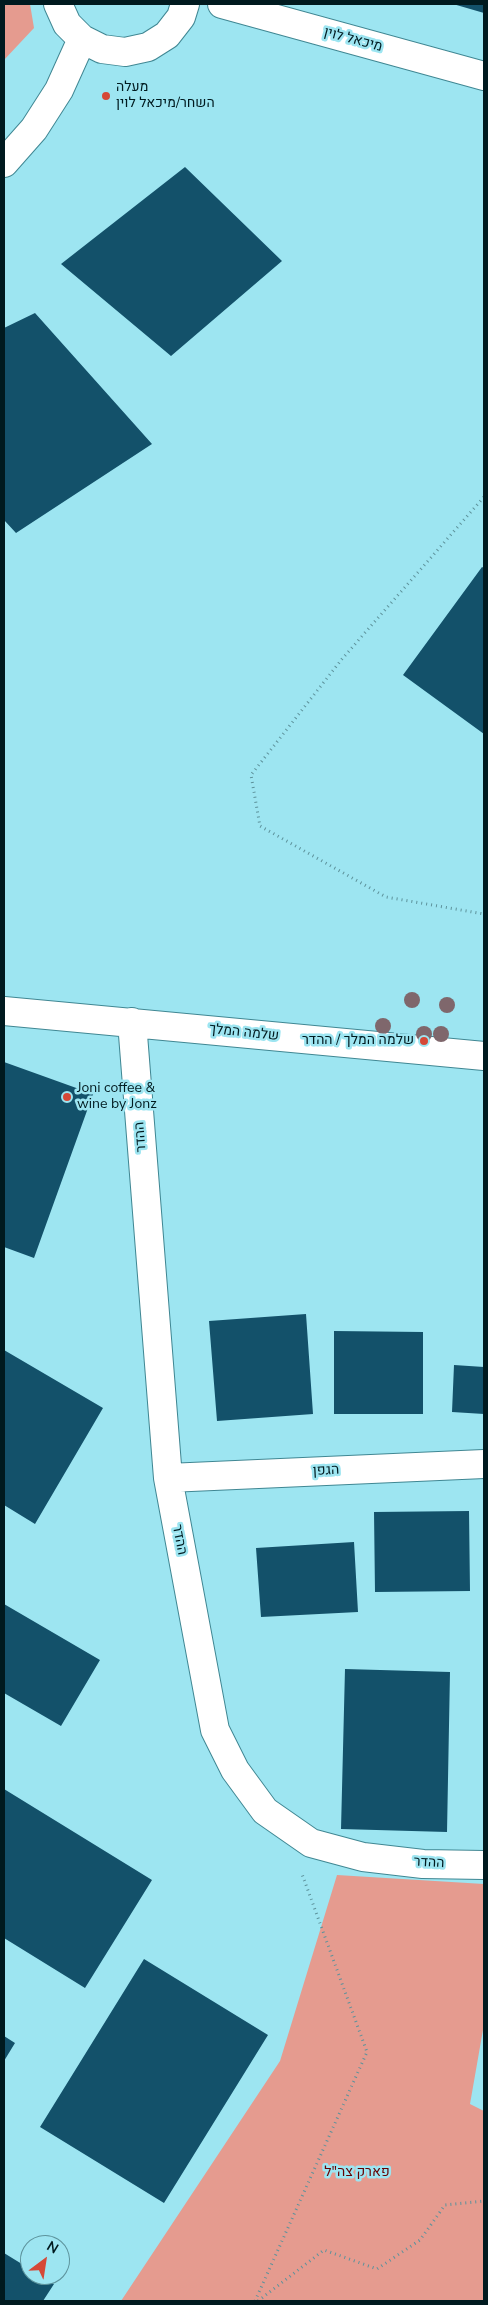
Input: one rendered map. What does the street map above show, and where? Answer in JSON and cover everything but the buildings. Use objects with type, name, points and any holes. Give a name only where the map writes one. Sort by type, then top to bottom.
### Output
[{"type":"street","points":[[58,4],[67,24],[82,39],[102,49],[125,52],[148,48],[167,35],[181,17],[185,4]]},
{"type":"street","name":"מיכאל לוין","points":[[222,4],[484,76]]},
{"type":"street","points":[[4,163],[34,128],[59,90],[82,39]]},
{"type":"street","name":"שלמה המלך","points":[[4,1010],[484,1056]]},
{"type":"street","name":"ההדר","points":[[132,1022],[168,1478],[215,1730],[235,1770],[260,1805],[266,1812],[311,1843],[363,1858],[423,1864],[484,1865]]},
{"type":"street","name":"הגפן","points":[[168,1478],[484,1464]]},
{"type":"path","points":[[484,497],[342,659],[251,775],[260,826],[386,897],[484,914]]},
{"type":"path","points":[[256,2301],[367,2052],[284,1824]]},
{"type":"path","points":[[256,2301],[324,2250],[377,2269],[420,2240],[445,2204],[484,2201]]},
{"type":"green space","points":[[4,4],[30,4],[34,28],[4,60]]},
{"type":"green space","name":"פארק צה\"ל","points":[[337,1875],[484,1884],[484,2024],[470,2104],[484,2111],[484,2301],[121,2301],[280,2061]]},
{"type":"place","name":"מעלה השחר/מיכאל לוין","points":[[106,96]]},
{"type":"place","name":"שלמה המלך / ההדר","points":[[424,1041]]},
{"type":"place","name":"Joni coffee & wine by Jonz","points":[[67,1097]]}]
